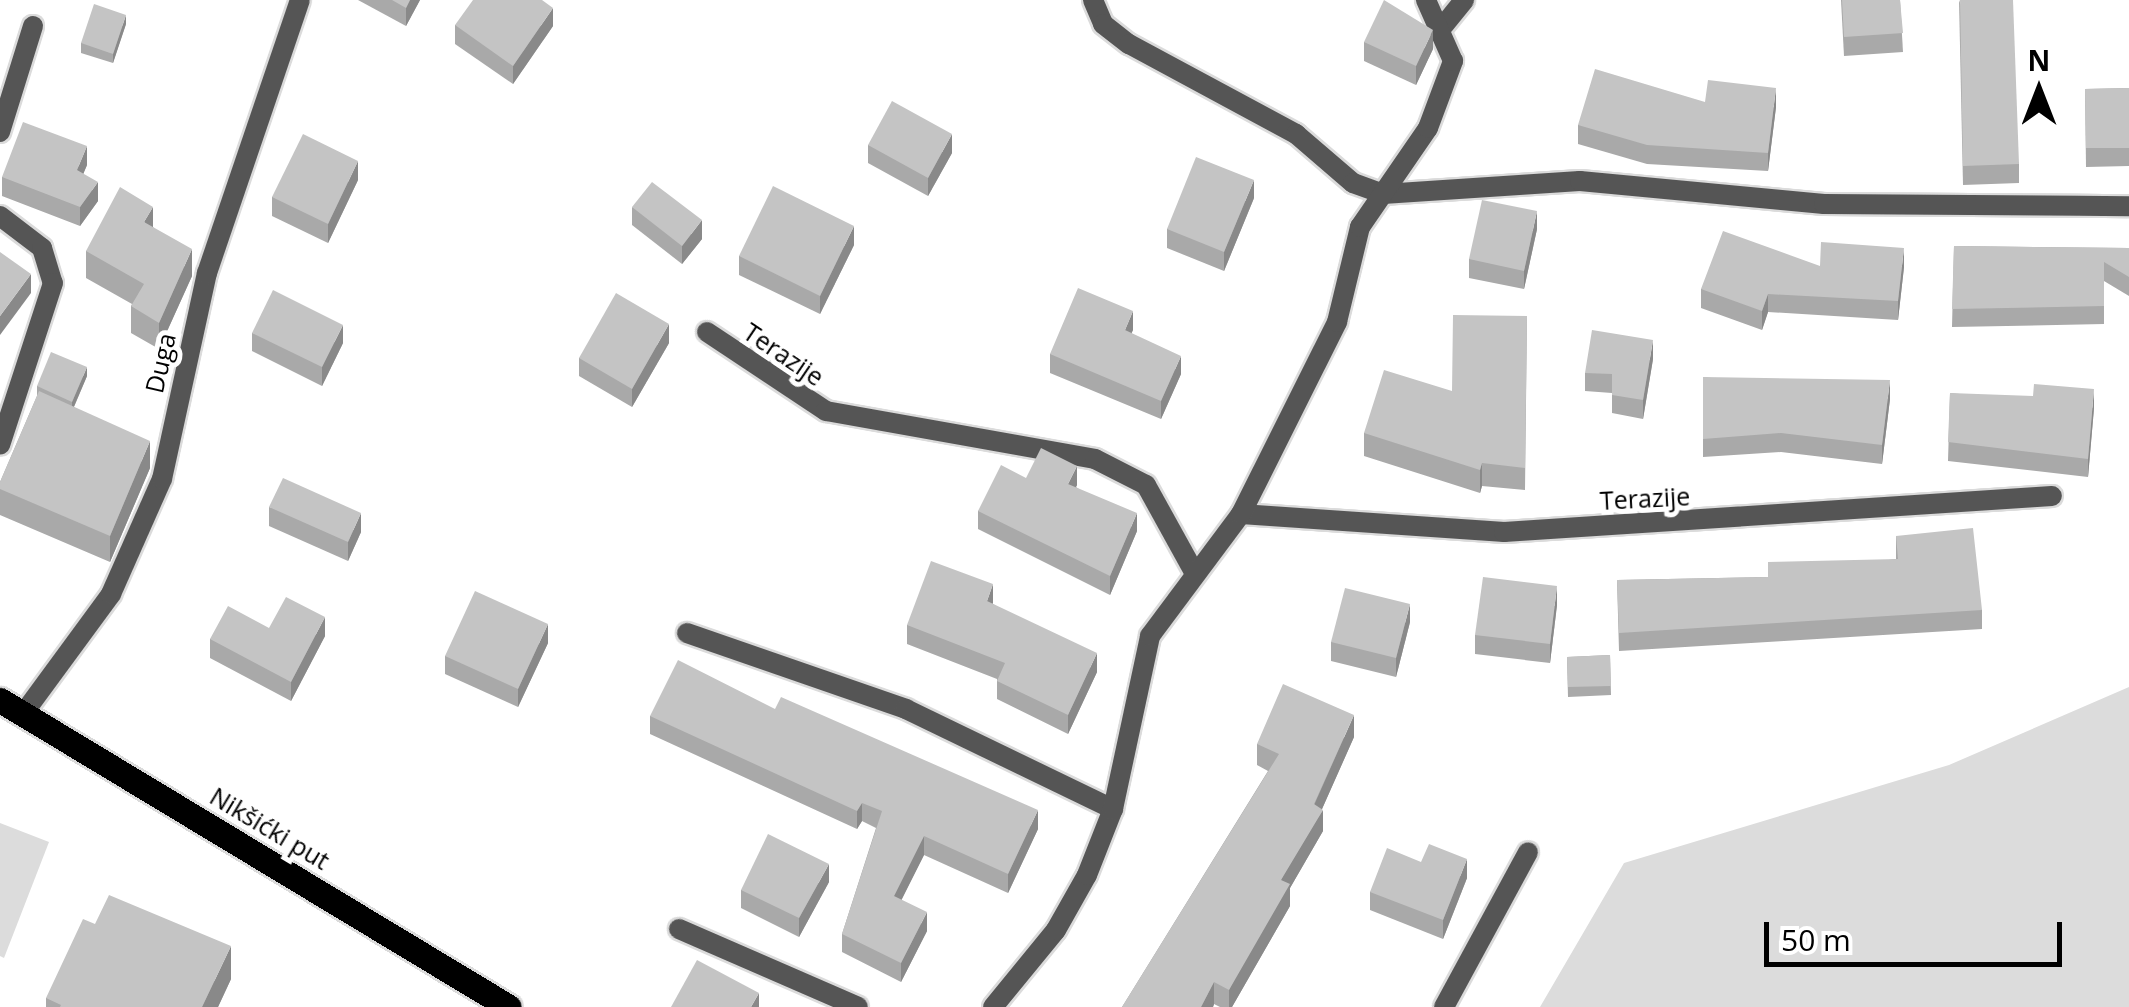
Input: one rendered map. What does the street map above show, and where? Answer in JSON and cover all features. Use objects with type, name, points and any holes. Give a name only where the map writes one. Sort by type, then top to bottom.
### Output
[{"type":"main road","name":"Nikšićki put","points":[[0,700],[509,1007]]},
{"type":"street","name":"Duga","points":[[23,714],[112,594],[162,479],[207,273],[300,0]]},
{"type":"street","points":[[1093,0],[1103,24],[1129,44],[1296,134],[1353,183],[1383,194],[1580,180],[1824,204],[2129,206]]},
{"type":"street","points":[[993,1007],[1056,930],[1113,809],[1150,636],[1194,570],[1240,514],[1337,322],[1360,228],[1428,128],[1453,61],[1444,25],[1426,0]]},
{"type":"street","points":[[1444,25],[1464,0]]},
{"type":"street","points":[[0,132],[33,26]]},
{"type":"street","points":[[0,216],[42,248],[53,283],[0,445]]},
{"type":"street","name":"Terazije","points":[[707,332],[826,411],[1112,468],[1146,484],[1194,570]]},
{"type":"street","name":"Terazije","points":[[1240,514],[1504,532],[2052,496]]},
{"type":"street","points":[[688,633],[906,709],[1113,809]]},
{"type":"street","points":[[1444,1007],[1528,852]]},
{"type":"street","points":[[679,929],[858,1007]]},
{"type":"shaded area","points":[[2129,687],[2129,1007],[1540,1007],[1624,863],[1949,765]]},
{"type":"shaded area","points":[[0,823],[49,842],[4,958],[0,956]]},
{"type":"building","points":[[392,0],[410,0],[406,8]]},
{"type":"building","points":[[473,0],[542,0],[553,8],[513,66],[455,25]]},
{"type":"building","points":[[1384,0],[1433,30],[1416,66],[1364,42]]},
{"type":"building","points":[[1842,0],[1900,0],[1903,33],[1844,37]]},
{"type":"building","points":[[1960,0],[2013,0],[2019,164],[1963,166]]},
{"type":"building","points":[[94,4],[126,15],[113,54],[81,43]]},
{"type":"building","points":[[1595,69],[1705,102],[1708,80],[1776,88],[1768,153],[1647,145],[1578,125]]},
{"type":"building","points":[[2129,88],[2129,148],[2086,148],[2085,89]]},
{"type":"building","points":[[892,101],[952,134],[928,178],[868,145]]},
{"type":"building","points":[[23,122],[87,146],[77,170],[98,182],[80,207],[2,177]]},
{"type":"building","points":[[303,134],[358,161],[328,224],[272,197]]},
{"type":"building","points":[[1196,157],[1254,180],[1224,252],[1167,229]]},
{"type":"building","points":[[652,182],[702,220],[682,246],[632,207]]},
{"type":"building","points":[[773,186],[854,226],[820,296],[739,256]]},
{"type":"building","points":[[120,187],[153,207],[144,222],[192,249],[159,323],[131,306],[144,284],[86,251]]},
{"type":"building","points":[[1482,200],[1537,211],[1524,271],[1469,259]]},
{"type":"building","points":[[1723,231],[1820,266],[1821,242],[1904,248],[1898,301],[1768,294],[1762,311],[1701,289]]},
{"type":"building","points":[[1954,246],[2129,248],[2129,277],[2104,262],[2104,306],[1952,309]]},
{"type":"building","points":[[0,252],[31,274],[0,316]]},
{"type":"building","points":[[1078,288],[1133,311],[1125,330],[1181,356],[1161,401],[1050,354]]},
{"type":"building","points":[[273,290],[343,325],[322,367],[252,333]]},
{"type":"building","points":[[616,293],[669,324],[632,389],[579,358]]},
{"type":"building","points":[[1453,315],[1527,316],[1525,468],[1482,463],[1480,470],[1364,433],[1384,370],[1452,391]]},
{"type":"building","points":[[1592,330],[1653,340],[1643,400],[1612,395],[1612,374],[1585,373]]},
{"type":"building","points":[[51,352],[87,367],[72,402],[37,386]]},
{"type":"building","points":[[1703,377],[1890,380],[1882,445],[1781,433],[1703,439]]},
{"type":"building","points":[[2034,384],[2094,389],[2088,459],[1948,442],[1950,393],[2033,396]]},
{"type":"building","points":[[39,391],[150,441],[110,536],[0,489]]},
{"type":"building","points":[[1041,448],[1077,466],[1068,484],[1137,513],[1110,576],[978,511],[1001,465],[1026,478]]},
{"type":"building","points":[[283,478],[361,513],[348,542],[269,507]]},
{"type":"building","points":[[1973,528],[1982,610],[1619,633],[1617,580],[1768,577],[1768,562],[1898,559],[1896,536]]},
{"type":"building","points":[[931,561],[993,584],[987,601],[1097,653],[1068,715],[997,681],[1005,663],[907,625]]},
{"type":"building","points":[[1483,577],[1557,586],[1550,644],[1475,635]]},
{"type":"building","points":[[1345,588],[1410,604],[1396,658],[1331,642]]},
{"type":"building","points":[[475,591],[548,624],[518,689],[445,656]]},
{"type":"building","points":[[286,597],[325,617],[291,682],[210,639],[228,606],[269,628]]},
{"type":"building","points":[[1610,655],[1611,686],[1568,687],[1567,657]]},
{"type":"building","points":[[678,660],[775,709],[781,697],[1038,810],[1008,874],[924,836],[894,896],[927,912],[901,963],[842,934],[882,811],[862,803],[857,811],[650,716]]},
{"type":"building","points":[[1283,684],[1354,715],[1314,804],[1323,810],[1281,880],[1290,884],[1229,990],[1214,982],[1201,1007],[1122,1007],[1279,754],[1257,744]]},
{"type":"building","points":[[768,834],[829,864],[799,918],[741,890]]},
{"type":"building","points":[[1429,844],[1467,859],[1443,920],[1370,892],[1387,848],[1421,862]]},
{"type":"building","points":[[109,895],[231,946],[202,1007],[60,1007],[46,998],[83,919],[95,924]]},
{"type":"building","points":[[697,960],[759,993],[751,1007],[671,1007]]}]
